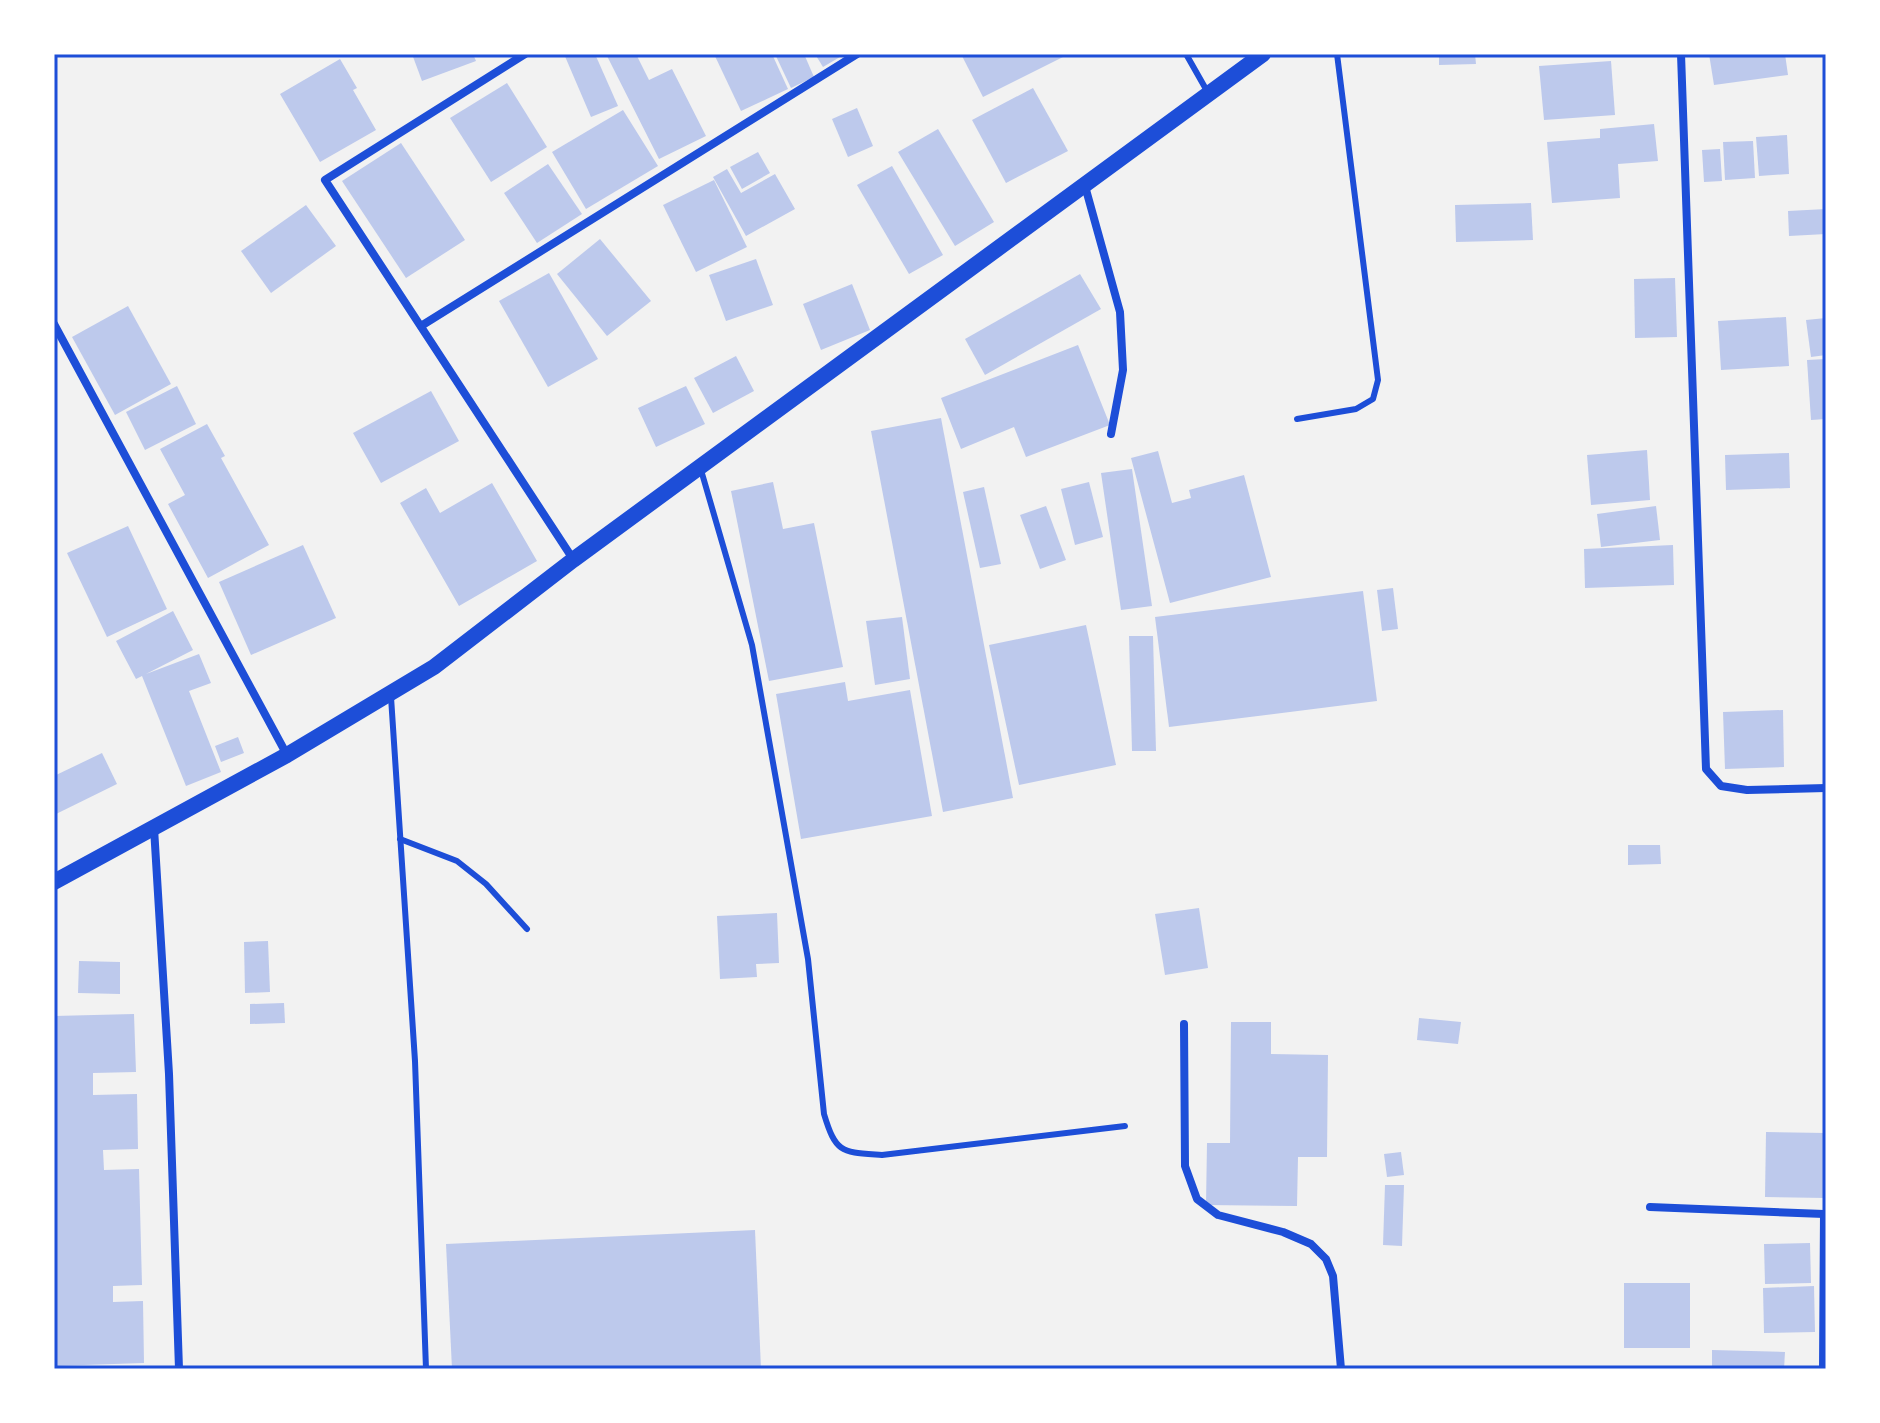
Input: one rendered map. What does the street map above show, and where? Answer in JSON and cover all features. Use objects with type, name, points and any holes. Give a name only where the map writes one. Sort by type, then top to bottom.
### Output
[{"type":"main road","points":[[54,882],[287,755],[434,667],[700,466],[1263,54]]},
{"type":"street","points":[[525,54],[325,180],[573,560]]},
{"type":"street","points":[[421,326],[857,54]]},
{"type":"street","points":[[1681,54],[1706,769],[1721,786],[1747,790],[1826,788]]},
{"type":"street","points":[[1085,185],[1120,312],[1123,370],[1111,434]]},
{"type":"street","points":[[54,324],[287,755]]},
{"type":"street","points":[[154,827],[169,1074],[179,1369]]},
{"type":"street","points":[[1184,1024],[1185,1166],[1197,1199],[1218,1215],[1283,1232],[1311,1244],[1326,1259],[1333,1276],[1341,1369]]},
{"type":"street","points":[[1650,1207],[1825,1214],[1823,1369]]},
{"type":"lane","points":[[1186,54],[1209,94]]},
{"type":"lane","points":[[1297,419],[1356,409],[1373,399],[1378,380],[1337,54]]},
{"type":"lane","points":[[700,466],[752,645],[808,959],[824,1114],[831,1138],[848,1153],[882,1155],[1125,1126]]},
{"type":"lane","points":[[391,693],[415,1061],[426,1369]]},
{"type":"lane","points":[[400,839],[457,861],[486,884],[527,929]]},
{"type":"building","points":[[412,54],[473,54],[476,61],[422,81]]},
{"type":"building","points":[[564,54],[595,54],[618,106],[591,117]]},
{"type":"building","points":[[606,54],[636,54],[649,80],[672,69],[706,136],[659,159]]},
{"type":"building","points":[[714,54],[772,54],[788,89],[741,111]]},
{"type":"building","points":[[775,54],[804,54],[814,77],[791,88]]},
{"type":"building","points":[[815,54],[845,54],[823,67]]},
{"type":"building","points":[[961,54],[1069,54],[983,97]]},
{"type":"building","points":[[1439,54],[1475,54],[1476,64],[1439,65]]},
{"type":"building","points":[[1709,54],[1785,54],[1788,75],[1714,85]]},
{"type":"building","points":[[340,59],[357,88],[353,90],[376,130],[320,162],[280,94]]},
{"type":"building","points":[[1611,61],[1615,115],[1544,120],[1539,66]]},
{"type":"building","points":[[507,83],[547,147],[491,182],[450,118]]},
{"type":"building","points":[[1033,88],[1068,151],[1006,183],[972,120]]},
{"type":"building","points":[[857,108],[873,146],[848,157],[832,119]]},
{"type":"building","points":[[623,110],[658,166],[586,209],[552,152]]},
{"type":"building","points":[[1654,124],[1658,161],[1618,164],[1620,198],[1552,203],[1547,142],[1600,138],[1600,129]]},
{"type":"building","points":[[938,129],[994,222],[955,246],[898,152]]},
{"type":"building","points":[[1787,135],[1789,174],[1759,176],[1756,137]]},
{"type":"building","points":[[1753,141],[1755,178],[1725,180],[1723,142]]},
{"type":"building","points":[[401,143],[465,240],[406,278],[342,181]]},
{"type":"building","points":[[1720,149],[1722,181],[1704,182],[1702,150]]},
{"type":"building","points":[[758,152],[770,173],[742,189],[730,167]]},
{"type":"building","points":[[548,164],[582,214],[537,243],[504,193]]},
{"type":"building","points":[[892,166],[943,255],[909,274],[857,185]]},
{"type":"building","points":[[727,169],[741,193],[775,174],[795,209],[746,236],[713,177]]},
{"type":"building","points":[[714,180],[747,247],[696,272],[663,205]]},
{"type":"building","points":[[1531,203],[1533,240],[1456,242],[1455,205]]},
{"type":"building","points":[[306,205],[336,246],[271,293],[241,251]]},
{"type":"building","points":[[1826,209],[1826,234],[1789,236],[1788,211]]},
{"type":"building","points":[[600,239],[651,301],[607,336],[557,274]]},
{"type":"building","points":[[756,259],[773,305],[726,321],[709,275]]},
{"type":"building","points":[[549,273],[598,359],[548,387],[499,301]]},
{"type":"building","points":[[1080,274],[1101,309],[985,375],[965,339]]},
{"type":"building","points":[[1675,278],[1677,337],[1635,338],[1634,279]]},
{"type":"building","points":[[852,284],[870,330],[821,350],[803,304]]},
{"type":"building","points":[[128,306],[171,384],[115,415],[72,337]]},
{"type":"building","points":[[1786,317],[1789,366],[1721,370],[1718,321]]},
{"type":"building","points":[[1826,318],[1826,355],[1811,357],[1806,320]]},
{"type":"building","points":[[1078,345],[1110,425],[1026,457],[1014,427],[961,449],[941,398]]},
{"type":"building","points":[[736,356],[754,391],[713,413],[694,378]]},
{"type":"building","points":[[1826,359],[1826,419],[1811,420],[1807,360]]},
{"type":"building","points":[[177,386],[196,424],[145,450],[126,412]]},
{"type":"building","points":[[686,386],[705,424],[656,447],[638,408]]},
{"type":"building","points":[[431,391],[459,441],[381,483],[353,433]]},
{"type":"building","points":[[941,418],[1013,798],[943,812],[871,431]]},
{"type":"building","points":[[207,424],[225,456],[221,458],[269,545],[208,578],[168,504],[185,495],[160,449]]},
{"type":"building","points":[[1647,450],[1650,500],[1591,505],[1587,455]]},
{"type":"building","points":[[1158,451],[1172,503],[1191,498],[1189,490],[1244,475],[1271,577],[1170,603],[1131,458]]},
{"type":"building","points":[[1789,453],[1790,488],[1726,490],[1725,455]]},
{"type":"building","points":[[1132,469],[1152,606],[1121,610],[1101,473]]},
{"type":"building","points":[[773,482],[783,529],[814,523],[843,667],[769,681],[731,491]]},
{"type":"building","points":[[1089,482],[1103,537],[1075,545],[1061,489]]},
{"type":"building","points":[[492,483],[537,561],[459,606],[400,503],[426,488],[440,513]]},
{"type":"building","points":[[984,487],[1001,564],[980,568],[963,492]]},
{"type":"building","points":[[1046,506],[1066,560],[1040,569],[1020,515]]},
{"type":"building","points":[[1656,506],[1660,540],[1601,547],[1597,514]]},
{"type":"building","points":[[128,526],[167,609],[107,637],[67,553]]},
{"type":"building","points":[[303,545],[336,618],[251,655],[219,582]]},
{"type":"building","points":[[1673,545],[1674,585],[1585,588],[1584,549]]},
{"type":"building","points":[[1393,588],[1398,629],[1382,631],[1377,590]]},
{"type":"building","points":[[1363,591],[1377,701],[1169,727],[1155,617]]},
{"type":"building","points":[[173,611],[193,650],[146,674],[199,654],[211,683],[189,691],[221,772],[186,786],[142,676],[136,679],[116,641]]},
{"type":"building","points":[[902,617],[910,679],[875,685],[866,621]]},
{"type":"building","points":[[1086,625],[1116,765],[1019,785],[989,645]]},
{"type":"building","points":[[1129,636],[1153,636],[1156,751],[1132,751]]},
{"type":"building","points":[[845,682],[848,701],[910,690],[932,816],[801,839],[776,694]]},
{"type":"building","points":[[1783,710],[1784,767],[1725,769],[1723,712]]},
{"type":"building","points":[[238,737],[244,753],[221,762],[215,746]]},
{"type":"building","points":[[102,753],[117,784],[54,815],[54,776]]},
{"type":"building","points":[[1628,845],[1660,845],[1661,864],[1628,865]]},
{"type":"building","points":[[1199,908],[1208,968],[1165,975],[1155,914]]},
{"type":"building","points":[[777,913],[779,963],[756,964],[757,977],[720,979],[717,916]]},
{"type":"building","points":[[268,941],[270,992],[245,993],[244,942]]},
{"type":"building","points":[[79,961],[120,962],[120,994],[78,993]]},
{"type":"building","points":[[284,1003],[285,1023],[250,1024],[250,1004]]},
{"type":"building","points":[[134,1014],[136,1072],[93,1073],[93,1095],[137,1094],[138,1149],[103,1150],[104,1170],[139,1169],[142,1285],[113,1286],[113,1302],[143,1301],[144,1363],[54,1366],[54,1016]]},
{"type":"building","points":[[1419,1018],[1461,1022],[1458,1044],[1417,1040]]},
{"type":"building","points":[[1231,1022],[1271,1022],[1271,1054],[1328,1055],[1327,1157],[1298,1157],[1297,1206],[1206,1205],[1207,1143],[1230,1143]]},
{"type":"building","points":[[1766,1132],[1826,1133],[1826,1198],[1765,1197]]},
{"type":"building","points":[[1401,1152],[1404,1175],[1387,1177],[1384,1154]]},
{"type":"building","points":[[1385,1185],[1404,1185],[1402,1246],[1383,1245]]},
{"type":"building","points":[[755,1230],[761,1369],[452,1369],[446,1244]]},
{"type":"building","points":[[1810,1243],[1811,1283],[1765,1284],[1764,1244]]},
{"type":"building","points":[[1624,1283],[1690,1283],[1690,1348],[1624,1348]]},
{"type":"building","points":[[1814,1286],[1815,1332],[1764,1333],[1763,1288]]},
{"type":"building","points":[[1712,1350],[1785,1352],[1784,1369],[1712,1369]]}]
